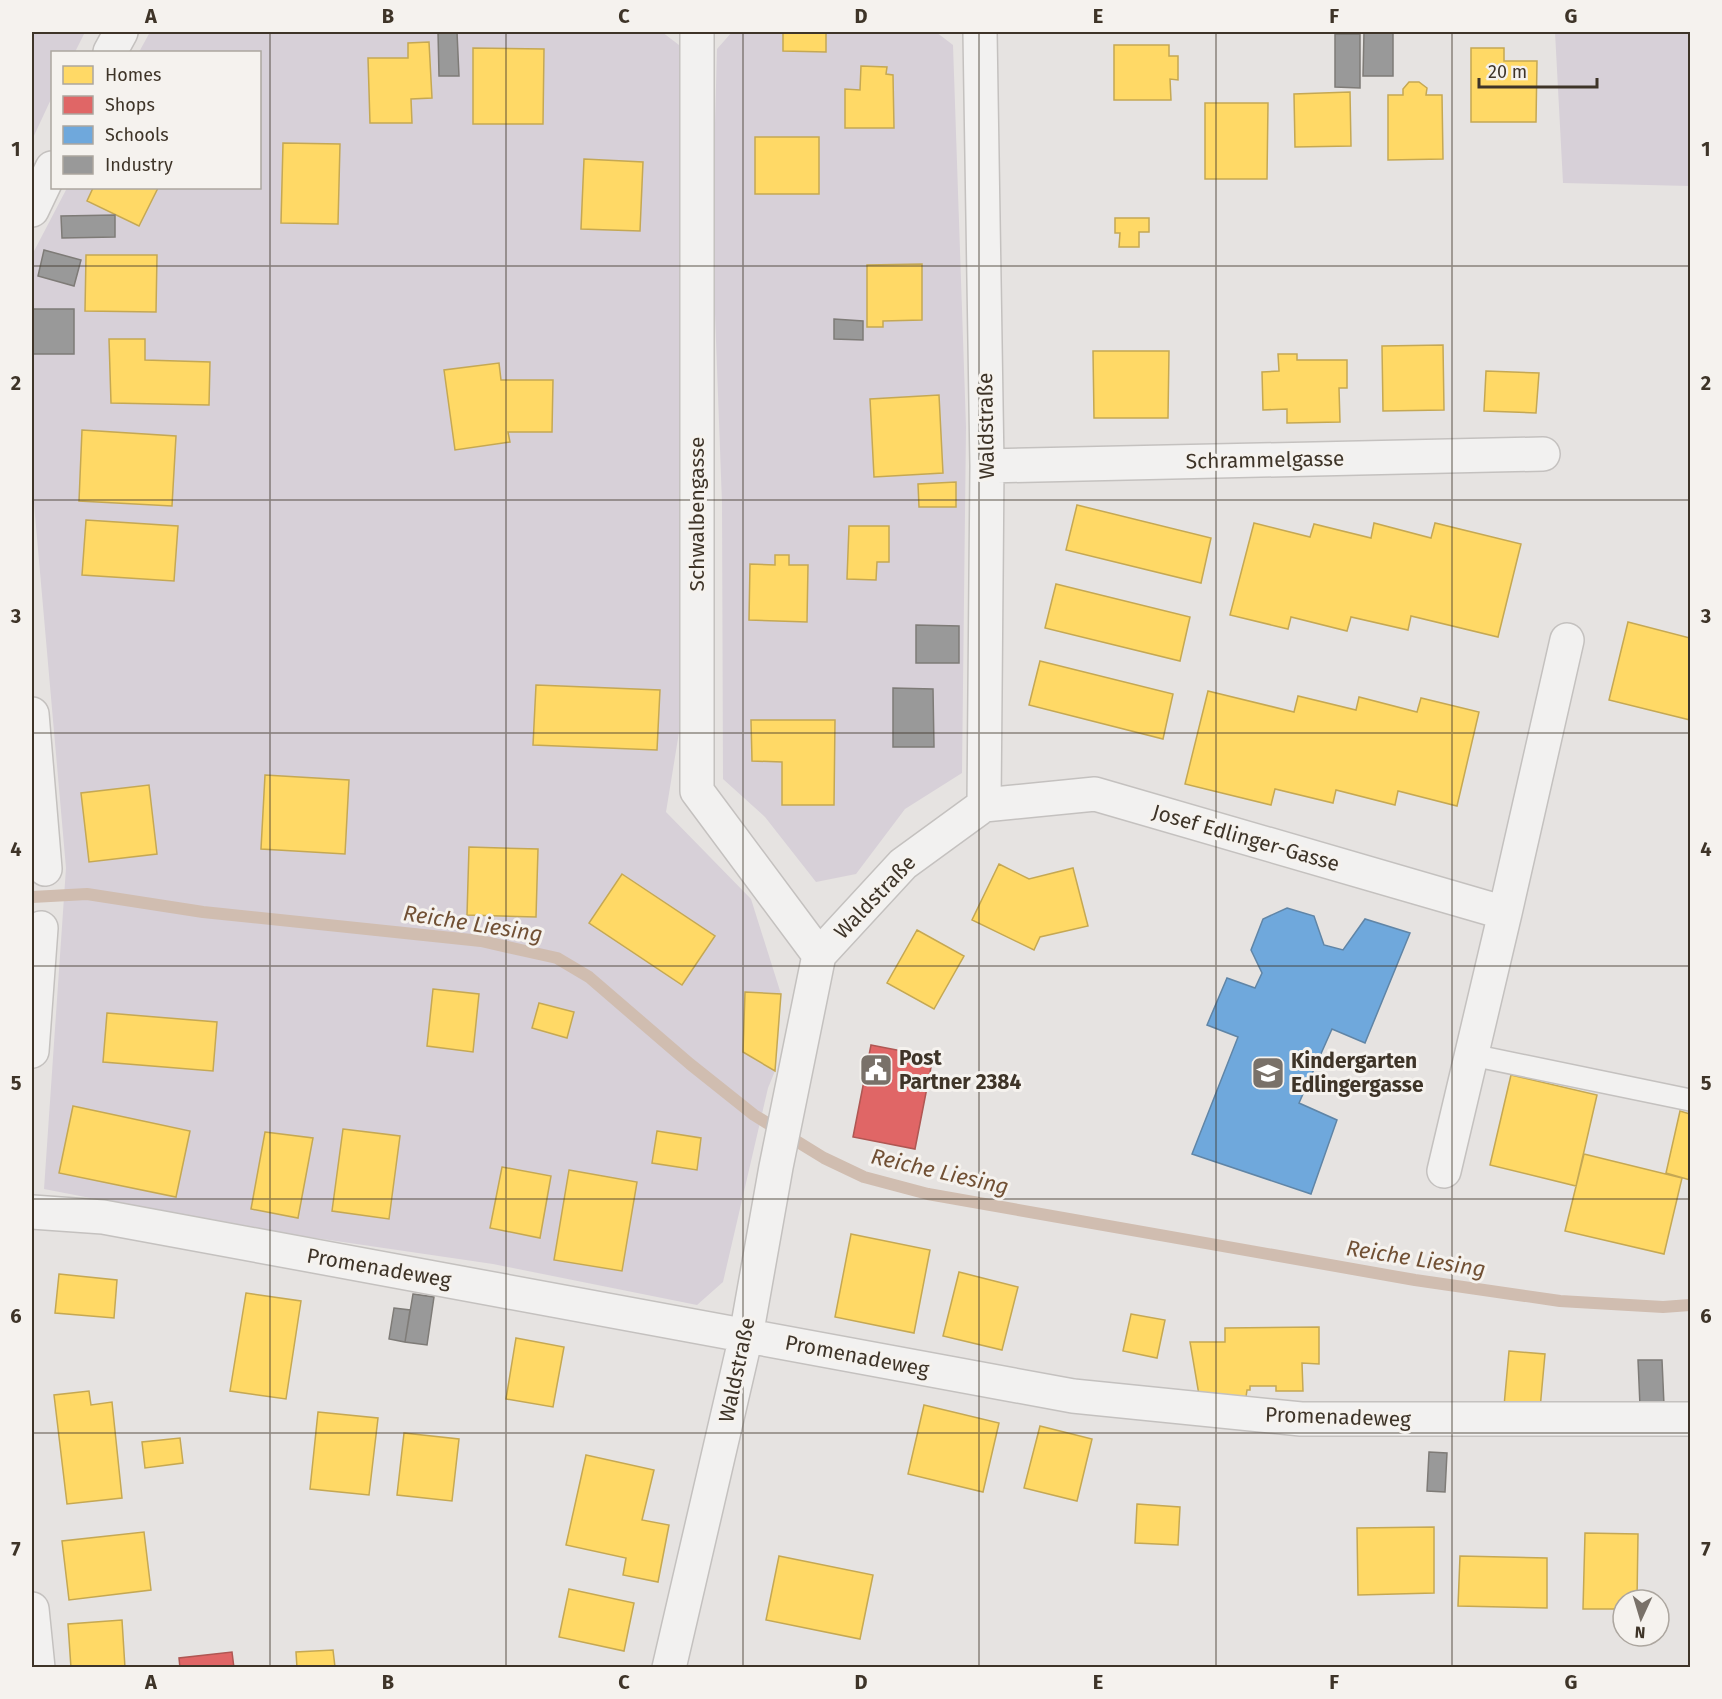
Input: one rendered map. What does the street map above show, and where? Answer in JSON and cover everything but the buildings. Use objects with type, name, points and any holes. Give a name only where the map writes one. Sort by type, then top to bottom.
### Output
[{"type":"street","points":[[111,51],[121,32]]},
{"type":"street","name":"Schwalbengasse","points":[[697,32],[697,791],[819,955]]},
{"type":"street","name":"Waldstraße","points":[[669,1668],[746,1336],[776,1167],[819,955],[903,864],[984,805],[987,466],[980,32]]},
{"type":"street","points":[[32,210],[51,170]]},
{"type":"street","name":"Schrammelgasse","points":[[987,466],[1543,454]]},
{"type":"street","points":[[1444,1171],[1567,640]]},
{"type":"street","points":[[32,714],[45,869]]},
{"type":"street","name":"Josef Edlinger-Gasse","points":[[984,805],[1095,794],[1505,913]]},
{"type":"street","points":[[32,1051],[41,928]]},
{"type":"street","name":"Promenadeweg","points":[[32,1212],[103,1217],[1073,1396],[1301,1419],[1690,1419]]},
{"type":"street","points":[[32,1622],[38,1668]]},
{"type":"lane","points":[[1472,1055],[1690,1100]]},
{"type":"shaded area","points":[[32,32],[85,32],[76,51],[51,51],[51,99],[32,140]]},
{"type":"shaded area","points":[[150,32],[662,32],[679,45],[684,445],[683,708],[666,812],[751,899],[781,994],[745,993],[743,1052],[775,1071],[768,1088],[723,1282],[697,1305],[493,1264],[240,1227],[44,1189],[66,868],[32,481],[32,255],[66,189],[261,189],[261,51],[140,51]]},
{"type":"shaded area","points":[[732,32],[936,32],[953,45],[966,427],[962,773],[905,809],[856,874],[816,882],[765,817],[723,779],[722,503],[712,233],[717,49]]},
{"type":"shaded area","points":[[1555,32],[1690,32],[1690,186],[1563,183]]},
{"type":"waterway","name":"Reiche Liesing","points":[[32,897],[87,894],[203,912],[481,941],[557,958],[589,977],[690,1064],[754,1115],[824,1158],[864,1177],[928,1194],[1415,1280],[1560,1301],[1663,1307],[1690,1305]]},
{"type":"place","name":"Post Partner 2384","points":[[876,1070]]},
{"type":"place","name":"Kindergarten Edlingergasse","points":[[1268,1073]]}]
